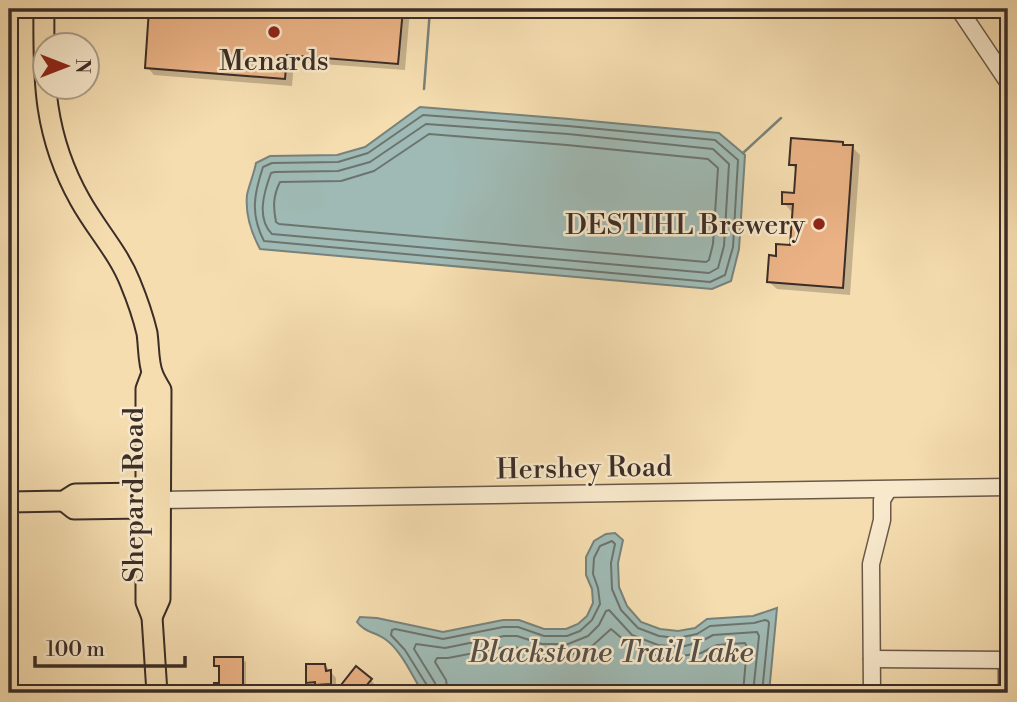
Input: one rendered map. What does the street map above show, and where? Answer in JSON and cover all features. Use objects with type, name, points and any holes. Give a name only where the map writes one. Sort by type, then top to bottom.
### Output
[{"type":"main road","name":"Shepard Road","points":[[44,9],[44,84],[56,147],[80,200],[125,270],[143,317],[147,336],[152,373],[146,389],[151,500],[146,602],[152,617],[157,693]]},
{"type":"main road","name":"Hershey Road","points":[[9,502],[64,501],[75,494],[151,500]]},
{"type":"street","points":[[959,9],[1008,82]]},
{"type":"street","name":"Hershey Road","points":[[151,500],[1008,488]]},
{"type":"street","points":[[872,693],[872,564],[882,520],[882,500],[888,490]]},
{"type":"street","points":[[872,659],[1007,660],[1007,693]]},
{"type":"water","points":[[420,107],[719,133],[745,155],[739,249],[731,281],[712,289],[260,249],[251,230],[247,209],[247,195],[256,163],[270,156],[337,155],[365,147]]},
{"type":"water","name":"Blackstone Trail Lake","points":[[615,533],[623,540],[618,563],[619,587],[627,606],[641,622],[660,629],[678,631],[695,628],[707,619],[753,616],[777,608],[769,693],[423,693],[402,657],[391,644],[357,622],[360,617],[377,618],[443,632],[503,620],[519,620],[544,629],[566,629],[587,616],[593,603],[592,589],[586,575],[586,557],[594,541],[606,534]]},
{"type":"building","name":"Menards","points":[[149,9],[403,9],[398,64],[287,55],[285,79],[145,68]]},
{"type":"building","name":"DESTIHL Brewery","points":[[791,138],[853,145],[843,288],[767,282],[769,255],[776,256],[776,244],[790,245],[793,204],[782,204],[782,192],[794,193],[796,165],[789,165]]},
{"type":"building","points":[[214,657],[243,657],[243,693],[214,693],[214,683],[219,683],[219,666],[214,666]]},
{"type":"building","points":[[306,664],[325,664],[326,671],[331,670],[331,684],[306,683]]},
{"type":"building","points":[[356,666],[372,679],[360,693],[352,693],[341,685]]},
{"type":"waterway","points":[[424,89],[430,9]]},
{"type":"waterway","points":[[743,153],[781,118]]},
{"type":"place","name":"Menards","points":[[274,32]]},
{"type":"place","name":"DESTIHL Brewery","points":[[819,224]]}]
